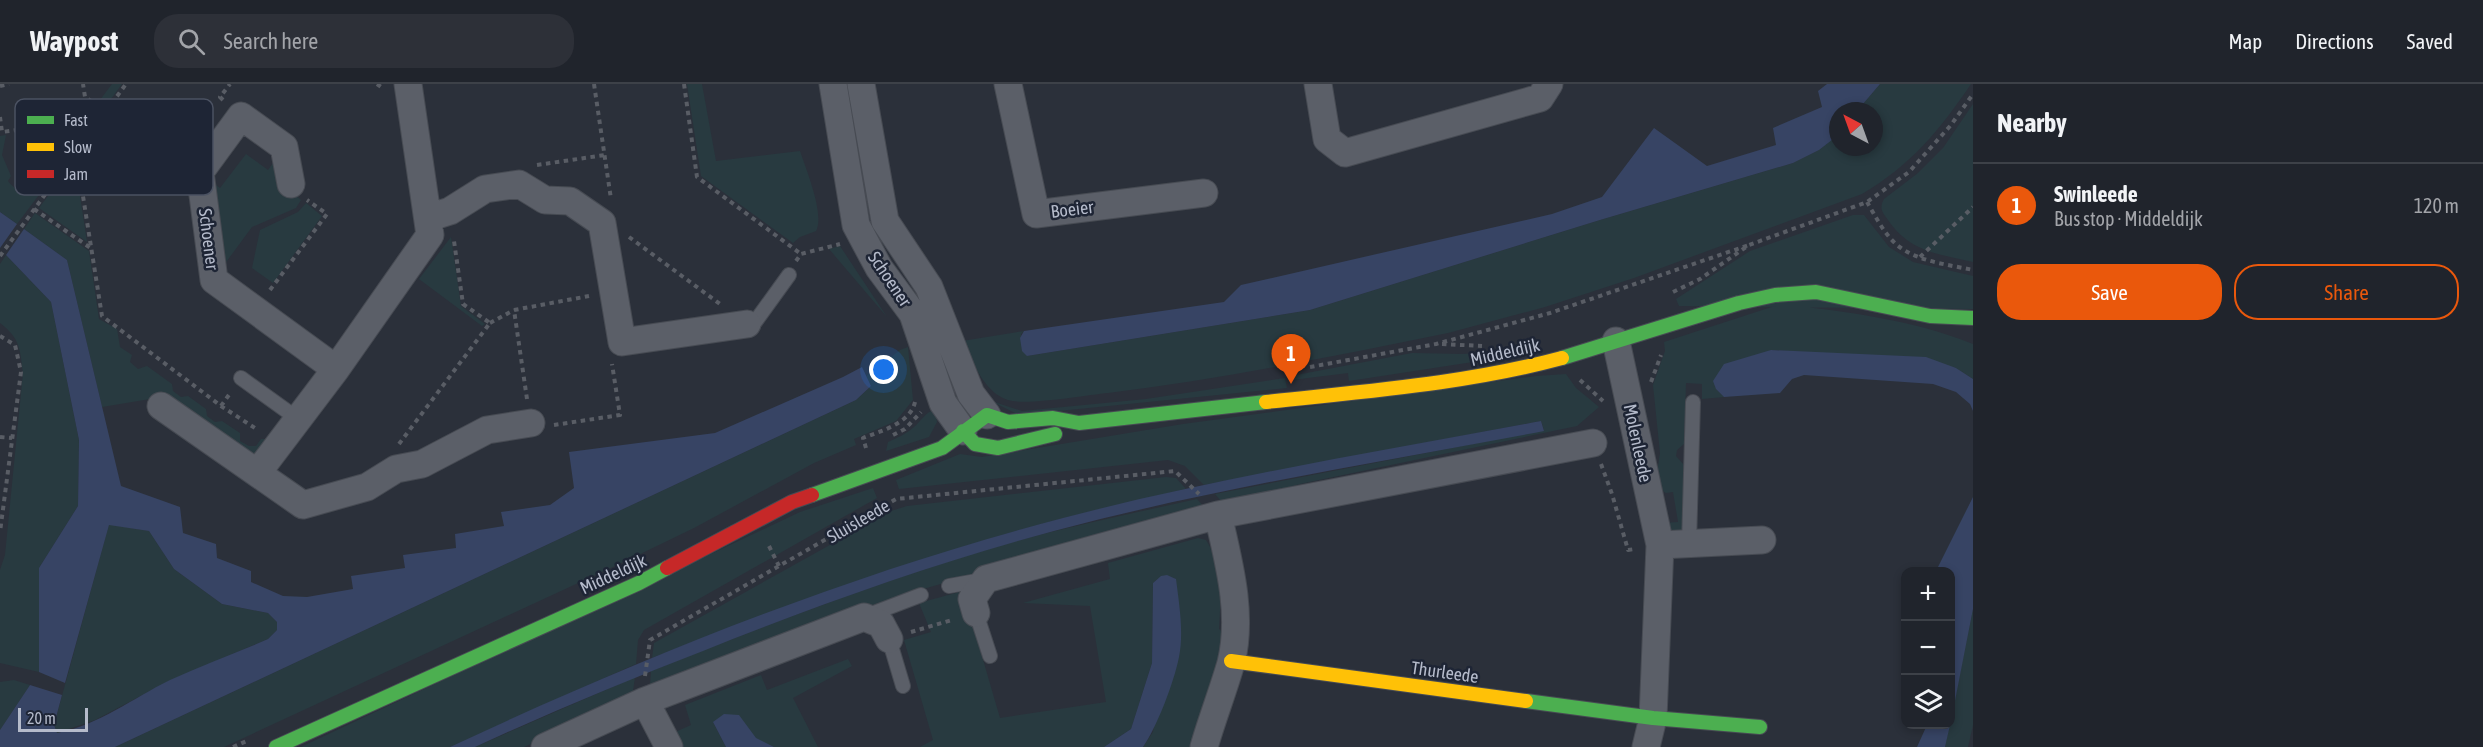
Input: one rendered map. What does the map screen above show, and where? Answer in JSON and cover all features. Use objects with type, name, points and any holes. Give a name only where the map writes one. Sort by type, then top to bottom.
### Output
[{"type":"street","points":[[408,84],[439,215]]},
{"type":"street","name":"Schoener","points":[[833,84],[856,225],[879,268],[913,314],[943,403],[963,431]]},
{"type":"street","name":"Schoener","points":[[861,84],[885,221],[929,287],[979,405]]},
{"type":"street","name":"Boeier","points":[[1008,84],[1036,214],[1204,193]]},
{"type":"street","points":[[1318,84],[1327,139],[1345,153],[1540,98],[1549,84]]},
{"type":"street","name":"Schoener","points":[[213,154],[241,116],[284,147],[291,184]]},
{"type":"street","points":[[258,472],[336,369],[430,235],[439,215],[485,189],[519,184],[545,200],[570,201],[609,226],[614,292],[622,342],[747,324]]},
{"type":"street","name":"Schoener","points":[[203,195],[214,280],[336,369]]},
{"type":"street","name":"Middeldijk","points":[[979,405],[1008,422],[1053,418],[1079,423],[1458,381],[1520,369],[1740,303],[1785,294],[1816,292],[1930,316],[1973,318]]},
{"type":"street","name":"Middeldijk","points":[[1930,316],[1962,330]]},
{"type":"street","name":"Molenleede","points":[[1616,342],[1660,545],[1653,718],[1646,747]]},
{"type":"street","points":[[963,431],[979,405]]},
{"type":"street","points":[[160,406],[303,505],[367,488],[396,469],[422,464],[487,430],[531,423]]},
{"type":"street","name":"Middeldijk","points":[[276,747],[639,583],[792,502],[922,457],[942,448],[963,431],[975,444],[998,448],[1050,437],[1079,423]]},
{"type":"street","points":[[976,613],[972,599],[986,579],[1218,515],[1593,443]]},
{"type":"street","points":[[1204,747],[1231,661],[1235,617],[1233,580],[1218,515]]},
{"type":"street","points":[[1660,545],[1762,540]]},
{"type":"street","points":[[545,747],[645,701],[864,617],[881,624],[889,639]]},
{"type":"street","name":"Thurleede","points":[[1231,661],[1653,718]]},
{"type":"street","points":[[645,701],[669,747]]},
{"type":"street","points":[[1653,718],[1760,727]]},
{"type":"lane","points":[[747,324],[755,322],[789,275]]},
{"type":"lane","points":[[241,378],[298,419]]},
{"type":"lane","points":[[1689,544],[1693,402]]},
{"type":"lane","points":[[949,586],[986,579]]},
{"type":"lane","points":[[864,617],[921,595]]},
{"type":"lane","points":[[976,613],[990,656]]},
{"type":"lane","points":[[889,639],[903,686]]},
{"type":"path","points":[[0,86],[9,84]]},
{"type":"path","points":[[83,84],[85,97],[88,99]]},
{"type":"path","points":[[115,99],[126,84]]},
{"type":"path","points":[[596,84],[609,226],[747,324]]},
{"type":"path","points":[[684,84],[697,177],[801,254]]},
{"type":"path","name":"Middeldijk","points":[[1298,369],[1436,344],[1550,313],[1867,202],[1909,172],[1951,125],[1973,94]]},
{"type":"path","points":[[0,117],[2,132],[15,130]]},
{"type":"path","points":[[256,310],[327,214],[295,191],[291,184]]},
{"type":"path","points":[[0,256],[44,195]]},
{"type":"path","points":[[83,195],[102,316],[221,406],[278,445]]},
{"type":"path","points":[[1867,202],[1887,233],[1900,247],[1920,257],[1973,270]]},
{"type":"path","points":[[1920,257],[1973,207]]},
{"type":"path","points":[[34,208],[92,249]]},
{"type":"path","points":[[439,215],[464,304],[490,322]]},
{"type":"path","points":[[789,275],[792,266],[801,254],[841,243]]},
{"type":"path","name":"Middeldijk","points":[[1668,294],[1701,279],[1749,245]]},
{"type":"path","points":[[388,474],[384,463],[490,322],[514,310],[614,292]]},
{"type":"path","points":[[514,310],[531,423],[534,426],[558,425],[620,415],[610,354],[622,342]]},
{"type":"path","points":[[0,336],[15,345],[21,372],[0,532]]},
{"type":"path","name":"Middeldijk","points":[[1436,344],[1490,346]]},
{"type":"path","points":[[886,438],[905,429],[925,408],[943,403]]},
{"type":"path","points":[[0,437],[12,438]]},
{"type":"path","points":[[1593,443],[1612,494],[1628,550],[1660,545]]},
{"type":"path","points":[[865,447],[871,445]]},
{"type":"path","name":"Sluisleede","points":[[645,674],[650,640],[896,499],[1174,471],[1191,486]]},
{"type":"path","points":[[767,542],[779,566]]},
{"type":"path","points":[[889,639],[976,613]]},
{"type":"shaded area","points":[[112,84],[122,84],[111,99],[101,99]]},
{"type":"shaded area","points":[[687,84],[702,84],[716,161],[800,151],[816,203],[818,224],[816,231],[800,237],[793,243],[701,176]]},
{"type":"shaded area","points":[[1880,84],[1971,84],[1923,146],[1895,171],[1862,194],[1634,278],[1545,307],[1448,333],[1193,381],[1028,402],[1008,400],[992,390],[980,375],[962,341],[1024,331],[1021,334],[1027,356],[1310,310],[1793,163],[1819,150],[1829,142],[1829,156],[1883,156],[1883,102],[1865,102]]},
{"type":"shaded area","points":[[1973,104],[1973,262],[1937,254],[1915,245],[1897,231],[1884,215],[1881,207],[1884,199],[1918,173],[1943,148]]},
{"type":"shaded area","points":[[6,135],[2,155],[11,176],[8,181],[15,188],[15,195],[39,195],[17,224],[0,212],[0,136]]},
{"type":"shaded area","points":[[246,154],[268,170],[278,156],[292,192],[301,200],[296,208],[252,227],[221,269],[210,195],[213,195],[213,183],[220,188]]},
{"type":"shaded area","points":[[49,195],[80,195],[87,242],[39,208]]},
{"type":"shaded area","points":[[306,203],[322,216],[273,283],[252,268],[260,230],[298,212]]},
{"type":"shaded area","points":[[35,213],[89,251],[99,319],[117,329],[120,347],[132,355],[130,362],[138,369],[147,366],[172,384],[173,391],[181,397],[188,396],[206,409],[207,416],[215,422],[222,421],[240,433],[240,441],[249,446],[256,446],[261,439],[271,442],[260,455],[248,457],[162,397],[102,407],[67,260],[24,229]]},
{"type":"shaded area","points":[[1853,215],[1864,215],[1889,247],[1913,262],[1973,276],[1973,309],[1679,306],[1676,299],[1750,251]]},
{"type":"shaded area","points":[[451,237],[461,306],[485,324],[482,326],[419,279]]},
{"type":"shaded area","points":[[840,246],[887,317],[829,249]]},
{"type":"shaded area","points":[[6,255],[51,302],[79,440],[78,506],[39,568],[39,672],[0,663],[0,570],[5,555],[23,373],[18,345],[12,334],[0,323],[0,264]]},
{"type":"shaded area","points":[[1781,304],[1902,322],[1950,335],[1973,344],[1973,379],[1956,368],[1839,354],[1771,350],[1716,389],[1724,397],[1702,399],[1702,384],[1686,383],[1684,444],[1677,450],[1676,456],[1684,465],[1682,534],[1678,538],[1662,523],[1678,522],[1673,492],[1666,493],[1658,488],[1656,480],[1660,453],[1653,385],[1665,351],[1664,342]]},
{"type":"shaded area","points":[[908,347],[913,400],[896,421],[854,439],[856,445],[814,463],[694,528],[224,747],[115,747],[856,400],[871,386],[866,376],[900,350]]},
{"type":"shaded area","points":[[1516,347],[1517,353],[1499,358],[1349,381],[1348,373],[1292,380],[1291,376],[1412,353],[1462,354],[1492,352]]},
{"type":"shaded area","points":[[1566,374],[1576,388],[1599,407],[1577,426],[1300,484],[1225,506],[1215,494],[1544,430],[1541,421],[1204,485],[1185,466],[1168,460],[899,489],[896,480],[960,454],[982,457],[1183,424],[1536,376]]},
{"type":"shaded area","points":[[1285,378],[1287,388],[1019,415],[991,401],[1022,411],[1146,399]]},
{"type":"shaded area","points":[[935,409],[937,422],[929,437],[886,451],[888,442],[908,432]]},
{"type":"shaded area","points":[[1166,477],[1176,478],[1186,489],[1043,524],[952,550],[822,594],[652,658],[654,643],[891,511],[907,506]]},
{"type":"shaded area","points":[[873,488],[877,498],[644,630],[638,640],[636,664],[450,747],[301,747],[800,512]]},
{"type":"shaded area","points":[[1197,499],[1205,508],[892,598],[650,686],[651,671],[900,577],[1037,535]]},
{"type":"shaded area","points":[[109,524],[149,531],[174,569],[222,604],[268,613],[277,622],[277,630],[268,639],[169,681],[95,720],[57,733],[54,725]]},
{"type":"shaded area","points":[[1198,538],[1206,540],[1212,550],[1220,583],[1219,629],[1227,637],[1213,687],[1191,747],[1143,747],[1153,732],[1176,579],[1166,576],[1153,583],[1152,663],[1131,729],[1104,747],[920,747],[933,740],[904,640],[931,632],[919,603],[963,591],[1000,718],[1106,702],[1090,606],[1023,603],[1110,579],[1108,563]]},
{"type":"shaded area","points":[[1973,609],[1973,725],[1968,747],[1945,747],[1949,729],[1955,729],[1955,698]]},
{"type":"shaded area","points":[[848,659],[852,666],[793,698],[818,747],[774,747],[713,722],[726,747],[682,747],[673,733],[691,725],[685,705],[761,675],[767,690]]},
{"type":"shaded area","points":[[635,677],[632,698],[524,747],[475,747]]},
{"type":"shaded area","points":[[14,680],[30,685],[0,730],[0,682]]},
{"type":"water","points":[[1827,84],[1880,84],[1865,102],[1829,102],[1829,142],[1793,163],[1310,310],[1027,356],[1022,351],[1020,338],[1024,331],[1224,302],[1241,285],[1552,214],[1602,197],[1654,128],[1707,166],[1776,145],[1773,128],[1822,107],[1818,91]]},
{"type":"water","points":[[0,212],[17,224],[0,248]]},
{"type":"water","points":[[24,229],[67,260],[121,486],[180,507],[183,533],[216,544],[217,558],[251,571],[251,582],[283,596],[307,597],[353,589],[351,576],[405,568],[403,555],[456,548],[455,534],[504,526],[501,512],[550,505],[574,488],[569,452],[715,433],[862,367],[871,386],[856,400],[115,747],[0,747],[0,730],[30,685],[62,695],[54,725],[57,733],[87,724],[170,680],[268,639],[277,630],[277,622],[268,613],[222,604],[174,569],[149,531],[109,525],[65,683],[39,672],[39,568],[78,506],[79,440],[51,302],[6,255]]},
{"type":"water","points":[[1771,350],[1926,357],[1956,368],[1973,379],[1973,411],[1970,404],[1956,392],[1933,384],[1804,375],[1792,379],[1780,393],[1724,397],[1716,389],[1713,381],[1724,364]]},
{"type":"water","points":[[1541,421],[1544,431],[1237,489],[1115,516],[1009,543],[789,617],[617,685],[475,747],[450,747],[599,680],[751,619],[828,590],[984,540],[1122,503],[1182,490],[1301,465]]},
{"type":"water","points":[[1973,497],[1973,609],[1955,701],[1955,567],[1938,567]]},
{"type":"water","points":[[1167,575],[1176,579],[1181,628],[1179,657],[1169,691],[1154,728],[1143,747],[1104,747],[1131,729],[1152,663],[1153,583],[1161,576]]},
{"type":"water","points":[[724,714],[739,715],[756,738],[774,747],[726,747],[713,722]]},
{"type":"water","points":[[1925,729],[1949,729],[1945,747],[1917,747]]},
{"type":"traffic: fast","points":[[1562,358],[1739,303],[1775,295],[1816,292],[1930,316],[1973,318]]},
{"type":"traffic: fast","points":[[812,495],[942,448],[987,415],[1008,422],[1053,418],[1079,423],[1266,402]]},
{"type":"traffic: fast","points":[[963,431],[975,444],[998,448],[1055,434]]},
{"type":"traffic: fast","points":[[276,747],[639,583],[667,568]]},
{"type":"traffic: fast","points":[[1526,701],[1653,718],[1760,727]]},
{"type":"traffic: slow","points":[[1266,402],[1452,380],[1562,358]]},
{"type":"traffic: slow","points":[[1231,661],[1526,701]]},
{"type":"traffic: jam","points":[[667,568],[792,502],[812,495]]},
{"type":"place","name":"Swinleede","points":[[1291,384]]}]
